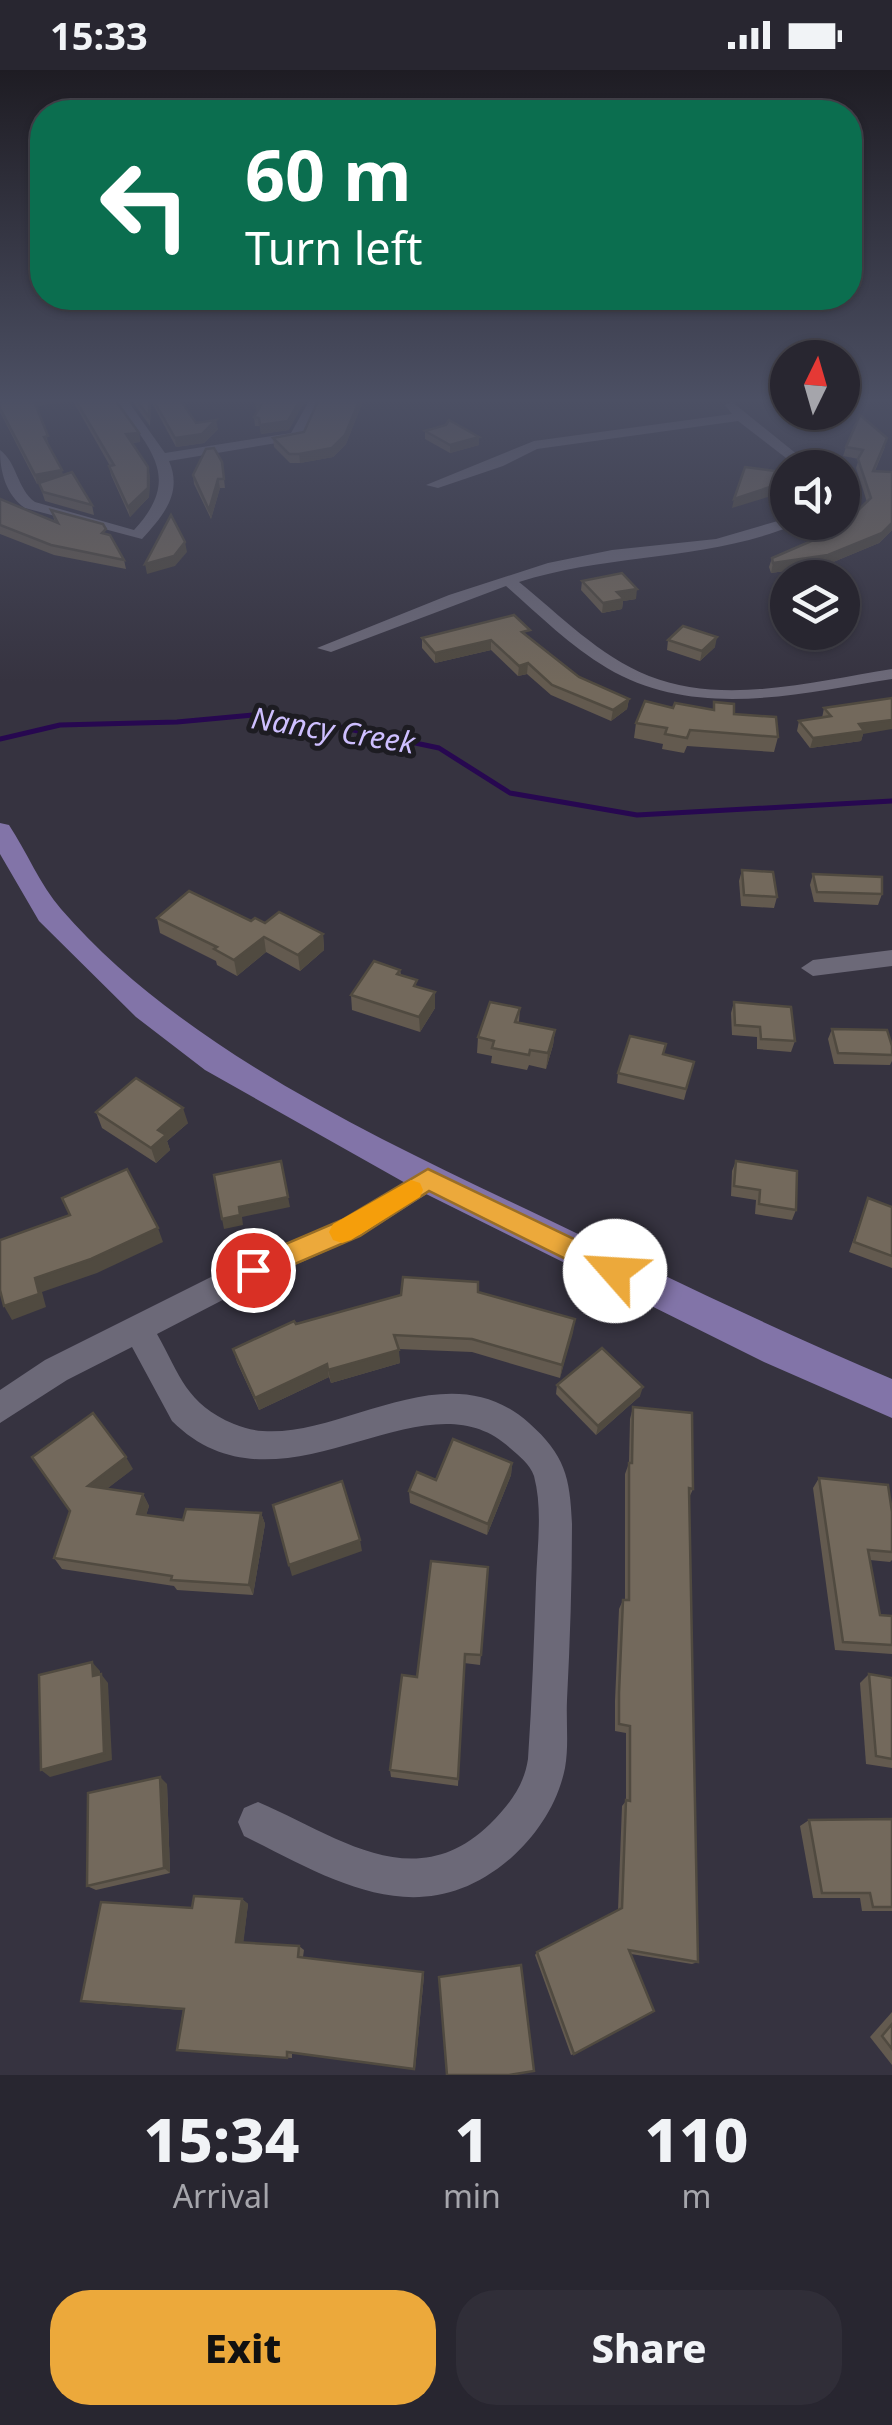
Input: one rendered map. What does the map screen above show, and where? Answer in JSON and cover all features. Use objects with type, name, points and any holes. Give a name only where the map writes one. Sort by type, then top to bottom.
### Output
[{"type":"main road","points":[[0,831],[50,914],[148,1009],[216,1061],[428,1179],[778,1349],[892,1399]]},
{"type":"street","points":[[18,495],[30,505],[137,536],[156,517],[169,495]]},
{"type":"street","points":[[325,648],[509,581],[586,560],[735,542],[770,529]]},
{"type":"street","points":[[509,581],[614,665],[694,692],[766,692],[892,674]]},
{"type":"street","points":[[813,968],[892,958]]},
{"type":"street","points":[[0,1408],[56,1370],[253,1270],[351,1228],[428,1179]]},
{"type":"street","points":[[138,1330],[188,1417],[218,1437],[248,1447],[285,1448],[406,1411],[447,1408],[484,1412],[516,1431],[544,1458],[553,1483],[553,1625],[545,1775],[517,1825],[473,1864],[431,1879],[357,1869],[258,1822]]},
{"type":"building","points":[[53,495],[86,495],[92,505]]},
{"type":"building","points":[[122,495],[141,495],[128,507]]},
{"type":"building","points":[[202,495],[213,495],[209,510]]},
{"type":"building","points":[[870,495],[892,495],[892,523],[882,533],[828,555],[772,560],[814,540],[860,540],[860,508]]},
{"type":"building","points":[[0,499],[58,523],[51,510],[103,524],[106,529],[102,533],[110,535],[124,560],[51,545],[0,525]]},
{"type":"building","points":[[171,515],[185,542],[174,556],[145,564]]},
{"type":"building","points":[[622,573],[637,589],[617,592],[624,599],[603,603],[582,581]]},
{"type":"building","points":[[514,615],[530,630],[522,632],[579,677],[629,699],[613,710],[552,685],[528,663],[519,666],[491,640],[435,653],[422,638]]},
{"type":"building","points":[[683,626],[717,637],[702,651],[668,640]]},
{"type":"building","points":[[892,698],[892,720],[859,724],[864,731],[813,738],[799,721],[831,716],[824,708]]},
{"type":"building","points":[[645,701],[673,708],[675,703],[714,710],[714,702],[734,704],[734,714],[776,717],[778,737],[690,730],[687,738],[665,734],[667,728],[636,723]]},
{"type":"building","points":[[742,870],[773,872],[777,897],[744,895]]},
{"type":"building","points":[[813,874],[882,877],[882,894],[817,892]]},
{"type":"building","points":[[189,891],[251,921],[255,918],[265,923],[279,912],[323,934],[298,955],[264,937],[234,960],[214,949],[217,947],[157,918]]},
{"type":"building","points":[[374,961],[417,980],[414,986],[435,992],[419,1017],[351,995]]},
{"type":"building","points":[[490,1002],[520,1008],[515,1022],[555,1030],[548,1053],[530,1050],[529,1055],[492,1048],[494,1041],[478,1037]]},
{"type":"building","points":[[734,1002],[791,1007],[795,1041],[761,1039],[760,1027],[735,1025]]},
{"type":"building","points":[[832,1029],[887,1030],[892,1055],[838,1053]]},
{"type":"building","points":[[630,1036],[666,1044],[663,1054],[694,1062],[686,1089],[618,1073]]},
{"type":"building","points":[[136,1078],[183,1108],[158,1130],[166,1135],[151,1148],[96,1112]]},
{"type":"building","points":[[281,1161],[288,1197],[239,1207],[240,1215],[222,1219],[214,1175]]},
{"type":"building","points":[[736,1161],[797,1171],[796,1210],[759,1204],[760,1190],[734,1186]]},
{"type":"building","points":[[127,1169],[158,1228],[91,1259],[35,1278],[39,1294],[4,1306],[0,1290],[0,1240],[70,1215],[62,1198]]},
{"type":"building","points":[[868,1198],[892,1207],[892,1256],[854,1242]]},
{"type":"building","points":[[403,1277],[478,1282],[478,1292],[575,1319],[562,1365],[472,1339],[394,1335],[399,1350],[328,1370],[327,1364],[255,1398],[233,1349],[294,1321],[296,1324],[401,1295]]},
{"type":"building","points":[[602,1348],[643,1387],[598,1426],[557,1385]]},
{"type":"building","points":[[633,1407],[692,1413],[693,1489],[689,1488],[698,1962],[629,1950],[654,2011],[574,2054],[537,1952],[622,1908],[626,1800],[630,1801],[630,1726],[619,1724],[619,1693],[623,1600],[629,1600]]},
{"type":"building","points":[[93,1413],[126,1457],[88,1486],[143,1494],[137,1514],[183,1520],[186,1509],[261,1513],[249,1585],[171,1580],[172,1576],[54,1558],[70,1511],[32,1457]]},
{"type":"building","points":[[453,1439],[512,1463],[488,1524],[409,1491],[417,1472],[436,1480]]},
{"type":"building","points":[[819,1478],[888,1485],[892,1552],[868,1550],[880,1615],[892,1616],[892,1645],[843,1642]]},
{"type":"building","points":[[342,1481],[360,1540],[289,1565],[273,1505]]},
{"type":"building","points":[[431,1561],[488,1567],[481,1655],[465,1654],[458,1779],[390,1770],[402,1675],[417,1677]]},
{"type":"building","points":[[92,1662],[93,1676],[101,1674],[104,1753],[41,1770],[39,1675]]},
{"type":"building","points":[[869,1674],[892,1678],[892,1759],[876,1756]]},
{"type":"building","points":[[160,1777],[164,1868],[87,1886],[88,1793]]},
{"type":"building","points":[[892,1819],[892,1907],[873,1907],[870,1893],[822,1893],[809,1820]]},
{"type":"building","points":[[194,1896],[242,1899],[236,1942],[299,1946],[298,1957],[423,1972],[414,2069],[287,2052],[287,2058],[177,2050],[184,2009],[81,2001],[101,1902],[192,1908]]},
{"type":"building","points":[[521,1965],[534,2071],[447,2075],[439,1977]]},
{"type":"building","points":[[892,2024],[892,2049],[882,2036]]},
{"type":"waterway","name":"Nancy Creek","points":[[0,739],[60,725],[177,722],[253,715],[325,724],[439,748],[510,793],[637,815],[892,801]]},
{"type":"slow traffic","points":[[342,1232],[411,1190]]},
{"type":"route","points":[[253,1270],[351,1228],[428,1179],[615,1271]]}]
